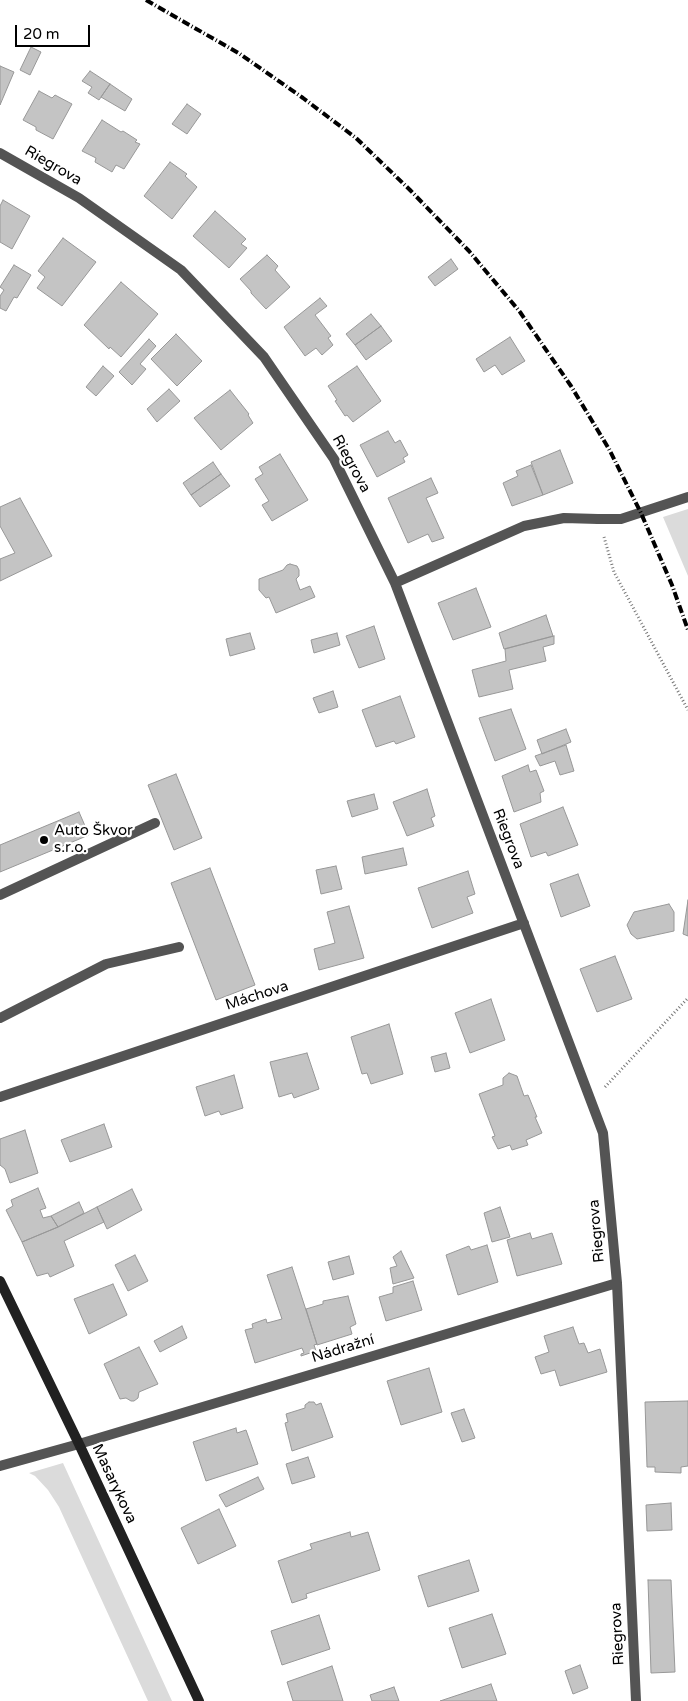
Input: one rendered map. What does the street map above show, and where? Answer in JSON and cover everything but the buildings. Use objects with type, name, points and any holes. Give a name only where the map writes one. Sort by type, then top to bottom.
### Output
[{"type":"main road","name":"Masarykova","points":[[0,1281],[79,1444],[199,1701]]},
{"type":"street","name":"Riegrova","points":[[0,153],[79,198],[181,270],[264,357],[334,459],[395,583],[603,1134],[617,1283],[636,1701]]},
{"type":"street","points":[[395,583],[524,526],[564,518],[621,519],[688,497]]},
{"type":"street","points":[[0,894],[155,823]]},
{"type":"street","name":"Máchova","points":[[0,1097],[524,923]]},
{"type":"street","points":[[0,1018],[106,964],[179,947]]},
{"type":"street","name":"Nádražní","points":[[0,1466],[617,1283]]},
{"type":"path","points":[[598,519],[614,572],[688,710]]},
{"type":"path","points":[[591,1101],[688,998]]},
{"type":"shaded area","points":[[688,509],[688,576],[663,517]]},
{"type":"shaded area","points":[[63,1463],[172,1701],[148,1701],[59,1507],[48,1490],[35,1476],[29,1473]]},
{"type":"railway","points":[[146,0],[240,54],[356,138],[469,251],[520,312],[571,386],[609,449],[641,513],[672,585],[688,630]]},
{"type":"place","name":"Auto Škvor s.r.o.","points":[[44,840]]}]
